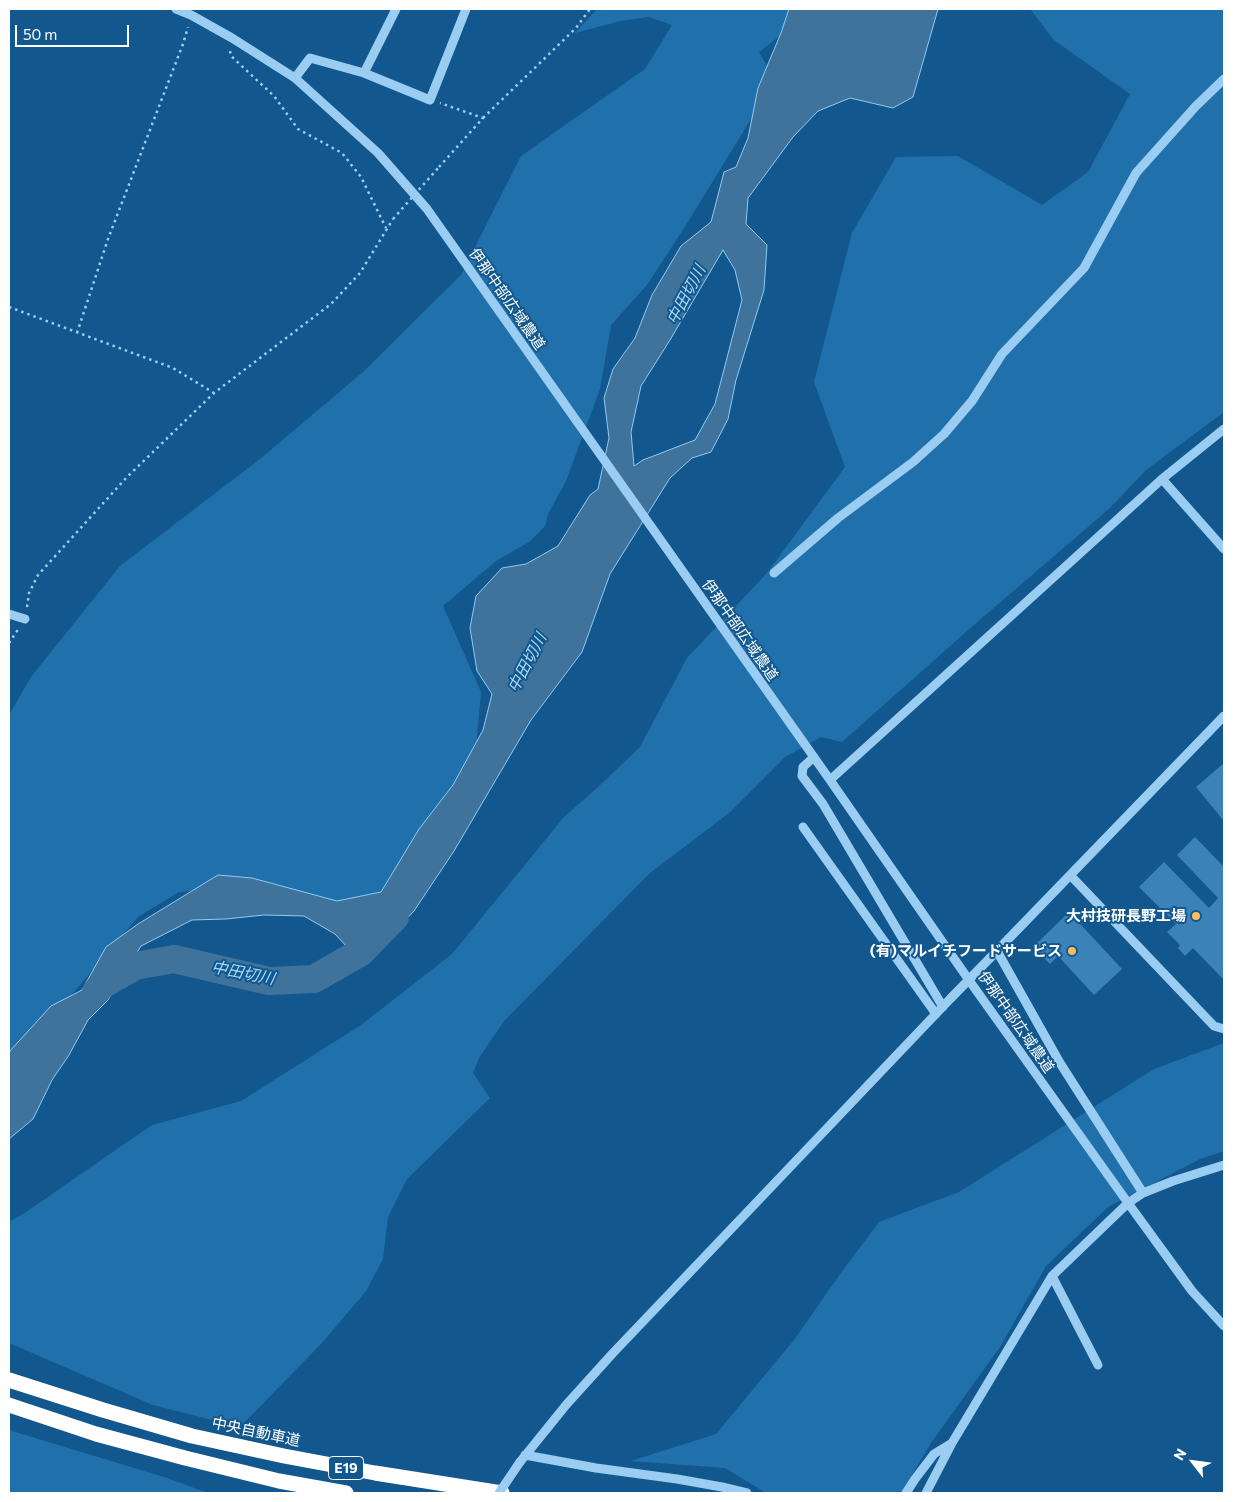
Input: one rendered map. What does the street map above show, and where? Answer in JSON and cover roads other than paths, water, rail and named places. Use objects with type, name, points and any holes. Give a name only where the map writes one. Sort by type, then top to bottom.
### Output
[{"type":"highway","name":"中央自動車道","points":[[9,1380],[192,1436],[302,1460],[500,1493]]},
{"type":"highway","name":"E19","points":[[9,1405],[96,1434],[186,1458],[279,1481],[346,1493]]},
{"type":"street","name":"伊那中部広域農道","points":[[176,9],[192,12],[295,78],[378,153],[426,209],[1128,1203],[1192,1291],[1224,1326]]},
{"type":"street","points":[[364,73],[396,9]]},
{"type":"street","points":[[295,78],[310,58],[364,73],[430,100],[466,9]]},
{"type":"street","points":[[774,573],[838,518],[914,462],[944,434],[972,401],[1002,354],[1084,268],[1136,173],[1196,106],[1224,79]]},
{"type":"street","points":[[830,780],[1162,479],[1224,428]]},
{"type":"street","points":[[1162,479],[1224,549]]},
{"type":"street","points":[[9,614],[25,619]]},
{"type":"street","points":[[500,1493],[522,1458],[613,1353],[951,998],[1224,716]]},
{"type":"street","points":[[814,757],[802,767],[802,776],[823,804],[943,1007]]},
{"type":"street","points":[[803,827],[936,1014]]},
{"type":"street","points":[[1071,876],[1214,1026],[1224,1029]]},
{"type":"street","points":[[997,951],[1060,1063],[1144,1193]]},
{"type":"street","points":[[926,1493],[952,1443],[1052,1276],[1128,1203],[1144,1193],[1173,1181],[1224,1165]]},
{"type":"street","points":[[1052,1276],[1098,1365]]},
{"type":"street","points":[[906,1493],[934,1454],[952,1443]]},
{"type":"street","points":[[522,1458],[677,1479],[747,1493]]},
{"type":"water","points":[[789,9],[938,9],[913,97],[893,108],[850,98],[818,111],[793,137],[748,198],[746,224],[767,245],[764,290],[736,380],[728,419],[711,452],[692,458],[670,478],[610,574],[582,652],[531,720],[454,851],[414,911],[388,939],[348,948],[335,934],[304,916],[264,915],[192,920],[141,946],[108,1000],[88,1020],[69,1055],[52,1080],[33,1119],[9,1139],[9,1052],[51,1006],[82,990],[106,947],[138,924],[218,875],[252,878],[337,901],[381,892],[419,829],[453,785],[483,730],[492,694],[477,671],[470,628],[476,596],[502,568],[526,564],[558,546],[590,495],[598,489],[609,438],[604,398],[613,369],[635,338],[652,295],[681,246],[711,222],[724,172],[736,167],[748,138],[758,88]],"holes":[[[723,250],[735,270],[742,300],[715,404],[695,440],[643,460],[634,466],[631,432],[641,386]]]},
{"type":"waterway","name":"中田切川","points":[[96,992],[102,985],[135,966],[174,959],[269,981],[314,979],[361,952],[395,917]]},
{"type":"place","name":"大村技研長野工場","points":[[1196,916]]},
{"type":"place","name":"(有)マルイチフードサービス","points":[[1072,951]]}]
